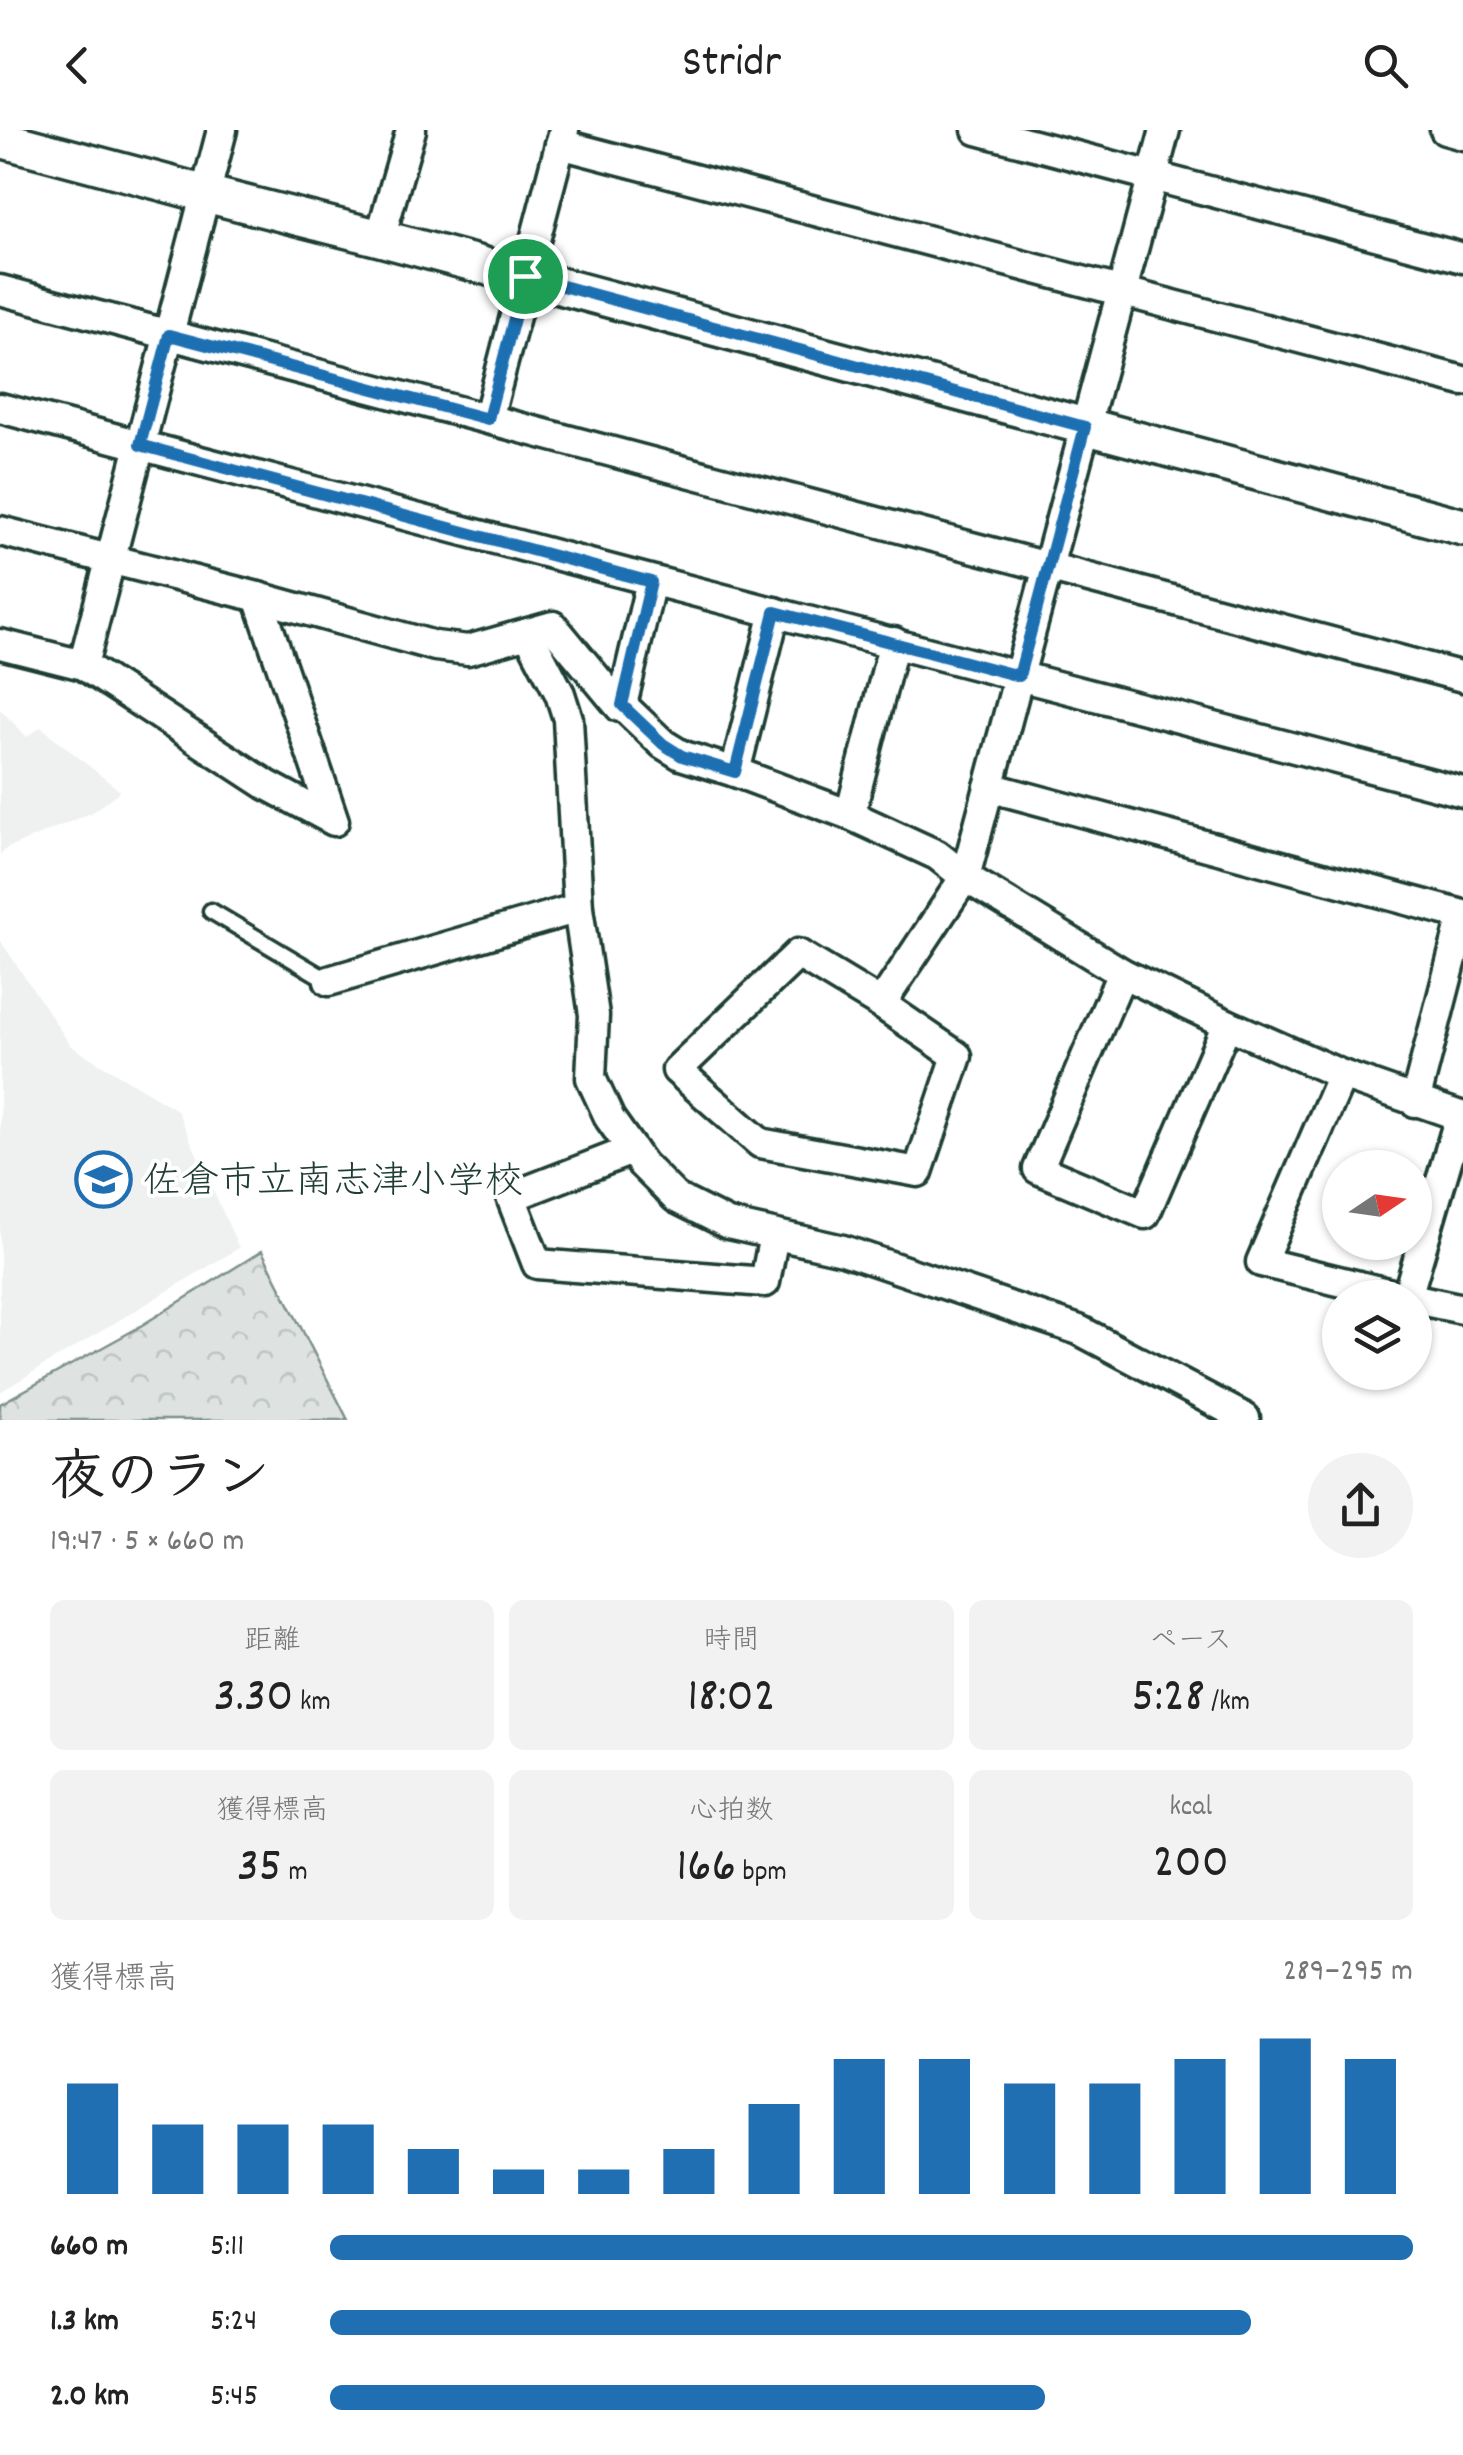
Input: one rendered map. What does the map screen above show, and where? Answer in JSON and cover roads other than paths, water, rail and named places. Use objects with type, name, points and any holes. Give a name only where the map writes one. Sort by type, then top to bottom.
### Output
[{"type":"street","points":[[82,665],[222,130]]},
{"type":"street","points":[[380,238],[411,130]]},
{"type":"street","points":[[977,130],[1463,258]]},
{"type":"street","points":[[881,1004],[965,877],[1165,130]]},
{"type":"street","points":[[1446,130],[1463,134]]},
{"type":"street","points":[[488,419],[562,137],[1122,292],[1463,380]]},
{"type":"street","points":[[0,139],[1463,527]]},
{"type":"street","points":[[0,290],[1463,677]]},
{"type":"street","points":[[0,408],[651,582],[1463,792]]},
{"type":"street","points":[[0,531],[435,646],[468,650],[553,626],[620,707],[682,756],[850,815],[938,855],[965,877],[1122,973],[1342,1076],[1461,1116],[1415,1280]]},
{"type":"street","points":[[622,705],[651,582]]},
{"type":"street","points":[[0,644],[82,665],[267,785],[334,821],[258,597]]},
{"type":"street","points":[[735,772],[775,612]]},
{"type":"street","points":[[528,633],[560,694],[568,719],[578,908],[594,1015],[591,1078],[610,1119],[642,1164],[676,1198],[728,1224],[843,1250],[1079,1330],[1246,1418]]},
{"type":"street","points":[[850,815],[894,642]]},
{"type":"street","points":[[989,786],[1463,916],[1415,1102]]},
{"type":"street","points":[[329,981],[578,908]]},
{"type":"street","points":[[798,954],[881,1004],[957,1056],[918,1172],[760,1143],[676,1070],[798,954]]},
{"type":"street","points":[[1122,973],[1038,1169],[1145,1214],[1226,1024]]},
{"type":"street","points":[[1336,1280],[1261,1262],[1342,1076]]},
{"type":"street","points":[[632,1150],[511,1197],[537,1264],[766,1282],[774,1235]]},
{"type":"street","points":[[1432,1303],[1463,1309]]},
{"type":"lane","points":[[211,911],[329,981]]},
{"type":"place","name":"佐倉市立南志津小学校","points":[[104,1179]]}]
